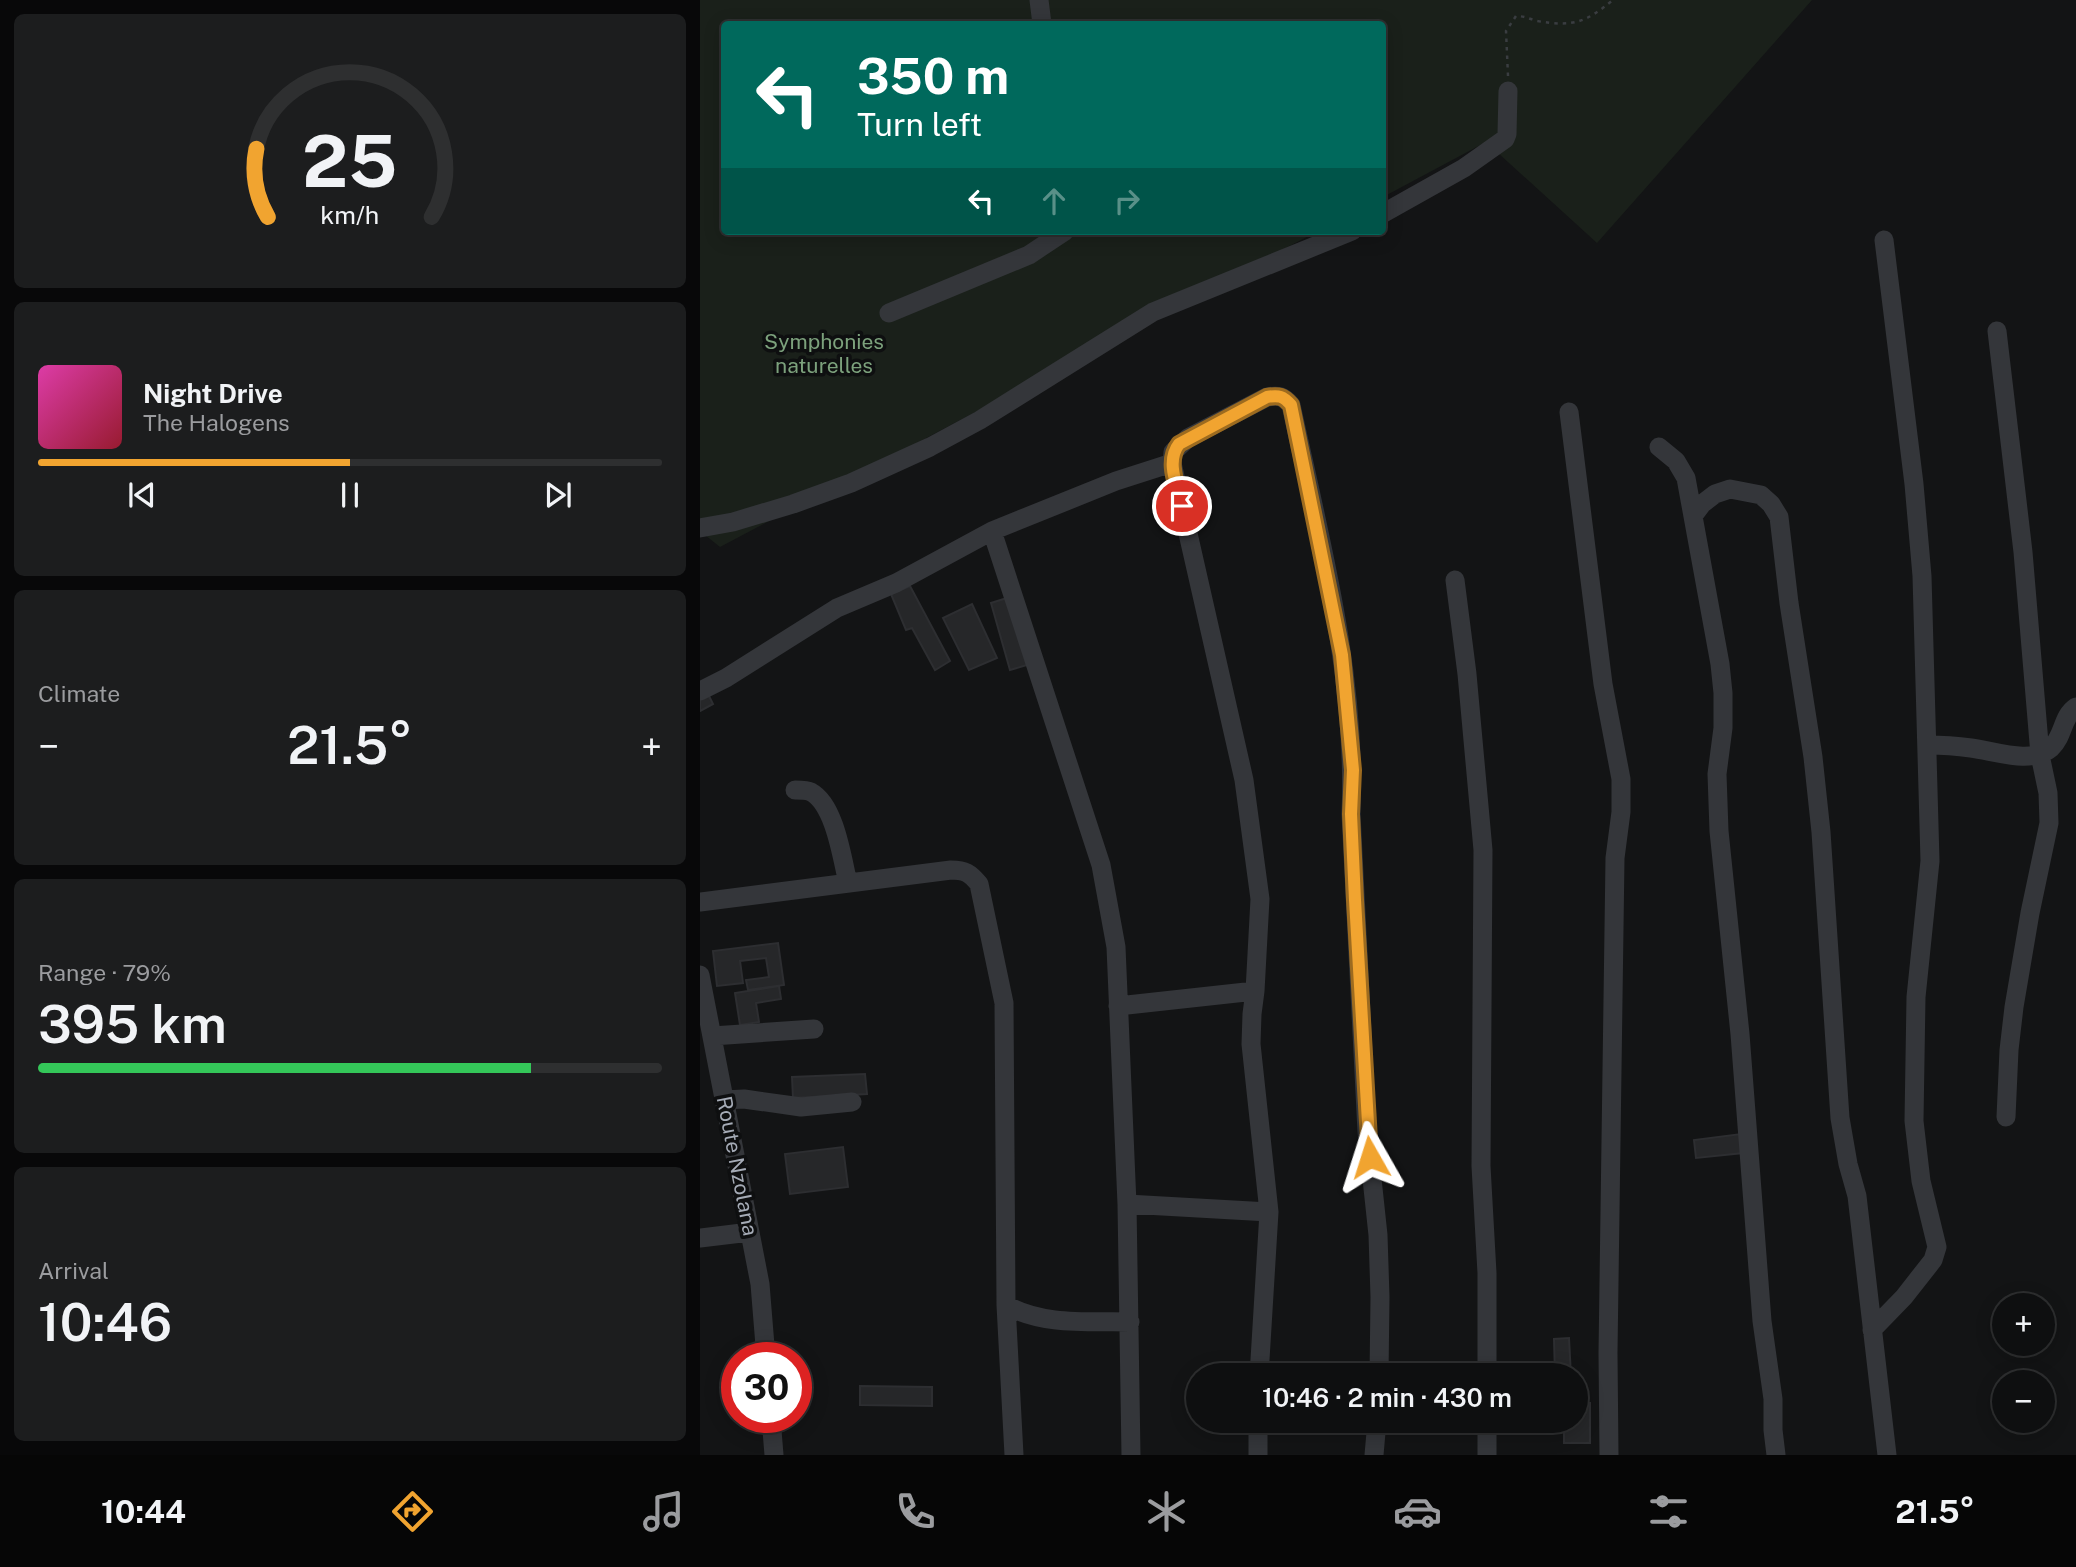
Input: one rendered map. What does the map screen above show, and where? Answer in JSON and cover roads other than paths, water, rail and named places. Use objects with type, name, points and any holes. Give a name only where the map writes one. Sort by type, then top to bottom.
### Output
[{"type":"street","points":[[1039,0],[1042,21]]},
{"type":"street","points":[[1386,212],[1465,168],[1504,139],[1508,127],[1508,91]]},
{"type":"street","points":[[889,313],[1029,255],[1059,235]]},
{"type":"street","points":[[700,528],[733,522],[793,504],[874,473],[980,420],[1153,312],[1342,235]]},
{"type":"street","points":[[1872,1330],[1904,1297],[1933,1261],[1937,1247],[1921,1181],[1914,1121],[1916,998],[1930,861],[1922,576],[1914,484],[1884,240]]},
{"type":"street","points":[[1997,331],[2023,552],[2040,755],[2048,793],[2049,823],[2014,1007],[2006,1118]]},
{"type":"street","points":[[1260,1363],[1269,1212],[1251,1044],[1260,899],[1247,794],[1172,463],[1173,452],[1179,444],[1267,397],[1277,395],[1284,397],[1291,405],[1342,655],[1353,770],[1351,814],[1361,1042],[1378,1235],[1379,1363]]},
{"type":"street","points":[[1569,412],[1603,684],[1621,779],[1621,812],[1615,858],[1608,1326],[1609,1455]]},
{"type":"street","points":[[1659,447],[1676,461],[1686,478],[1723,693],[1723,728],[1717,774],[1719,831],[1740,1034],[1762,1321],[1773,1399],[1776,1455]]},
{"type":"street","points":[[700,691],[726,678],[837,608],[897,583],[992,531],[1116,481],[1172,463]]},
{"type":"street","points":[[1693,516],[1702,504],[1730,489],[1761,495],[1779,517],[1791,615],[1814,757],[1840,1118],[1857,1196],[1887,1455]]},
{"type":"street","points":[[992,531],[1101,865],[1116,947],[1128,1204],[1131,1455]]},
{"type":"street","points":[[1455,580],[1467,674],[1483,850],[1481,1166],[1487,1273],[1487,1363]]},
{"type":"street","points":[[1927,745],[2040,755],[2056,744],[2067,716],[2076,707]]},
{"type":"street","points":[[795,790],[810,791],[821,801],[834,824],[848,883]]},
{"type":"street","points":[[700,902],[951,870],[963,870],[972,874],[979,884],[1004,1003],[1006,1305],[1014,1455]]},
{"type":"street","name":"Route Nzolana","points":[[700,975],[760,1284],[765,1342]]},
{"type":"street","points":[[1118,1006],[1255,991]]},
{"type":"street","points":[[712,1036],[814,1030]]},
{"type":"street","points":[[724,1100],[744,1099],[801,1107],[852,1102]]},
{"type":"street","points":[[1128,1204],[1269,1212]]},
{"type":"street","points":[[700,1238],[750,1232]]},
{"type":"street","points":[[1006,1305],[1025,1314],[1052,1320],[1130,1322]]},
{"type":"street","points":[[772,1433],[774,1455]]},
{"type":"street","points":[[1258,1433],[1258,1455]]},
{"type":"street","points":[[1374,1455],[1376,1433]]},
{"type":"street","points":[[1487,1433],[1487,1455]]},
{"type":"park label","name":"Symphonies naturelles","points":[[824,354]]}]
